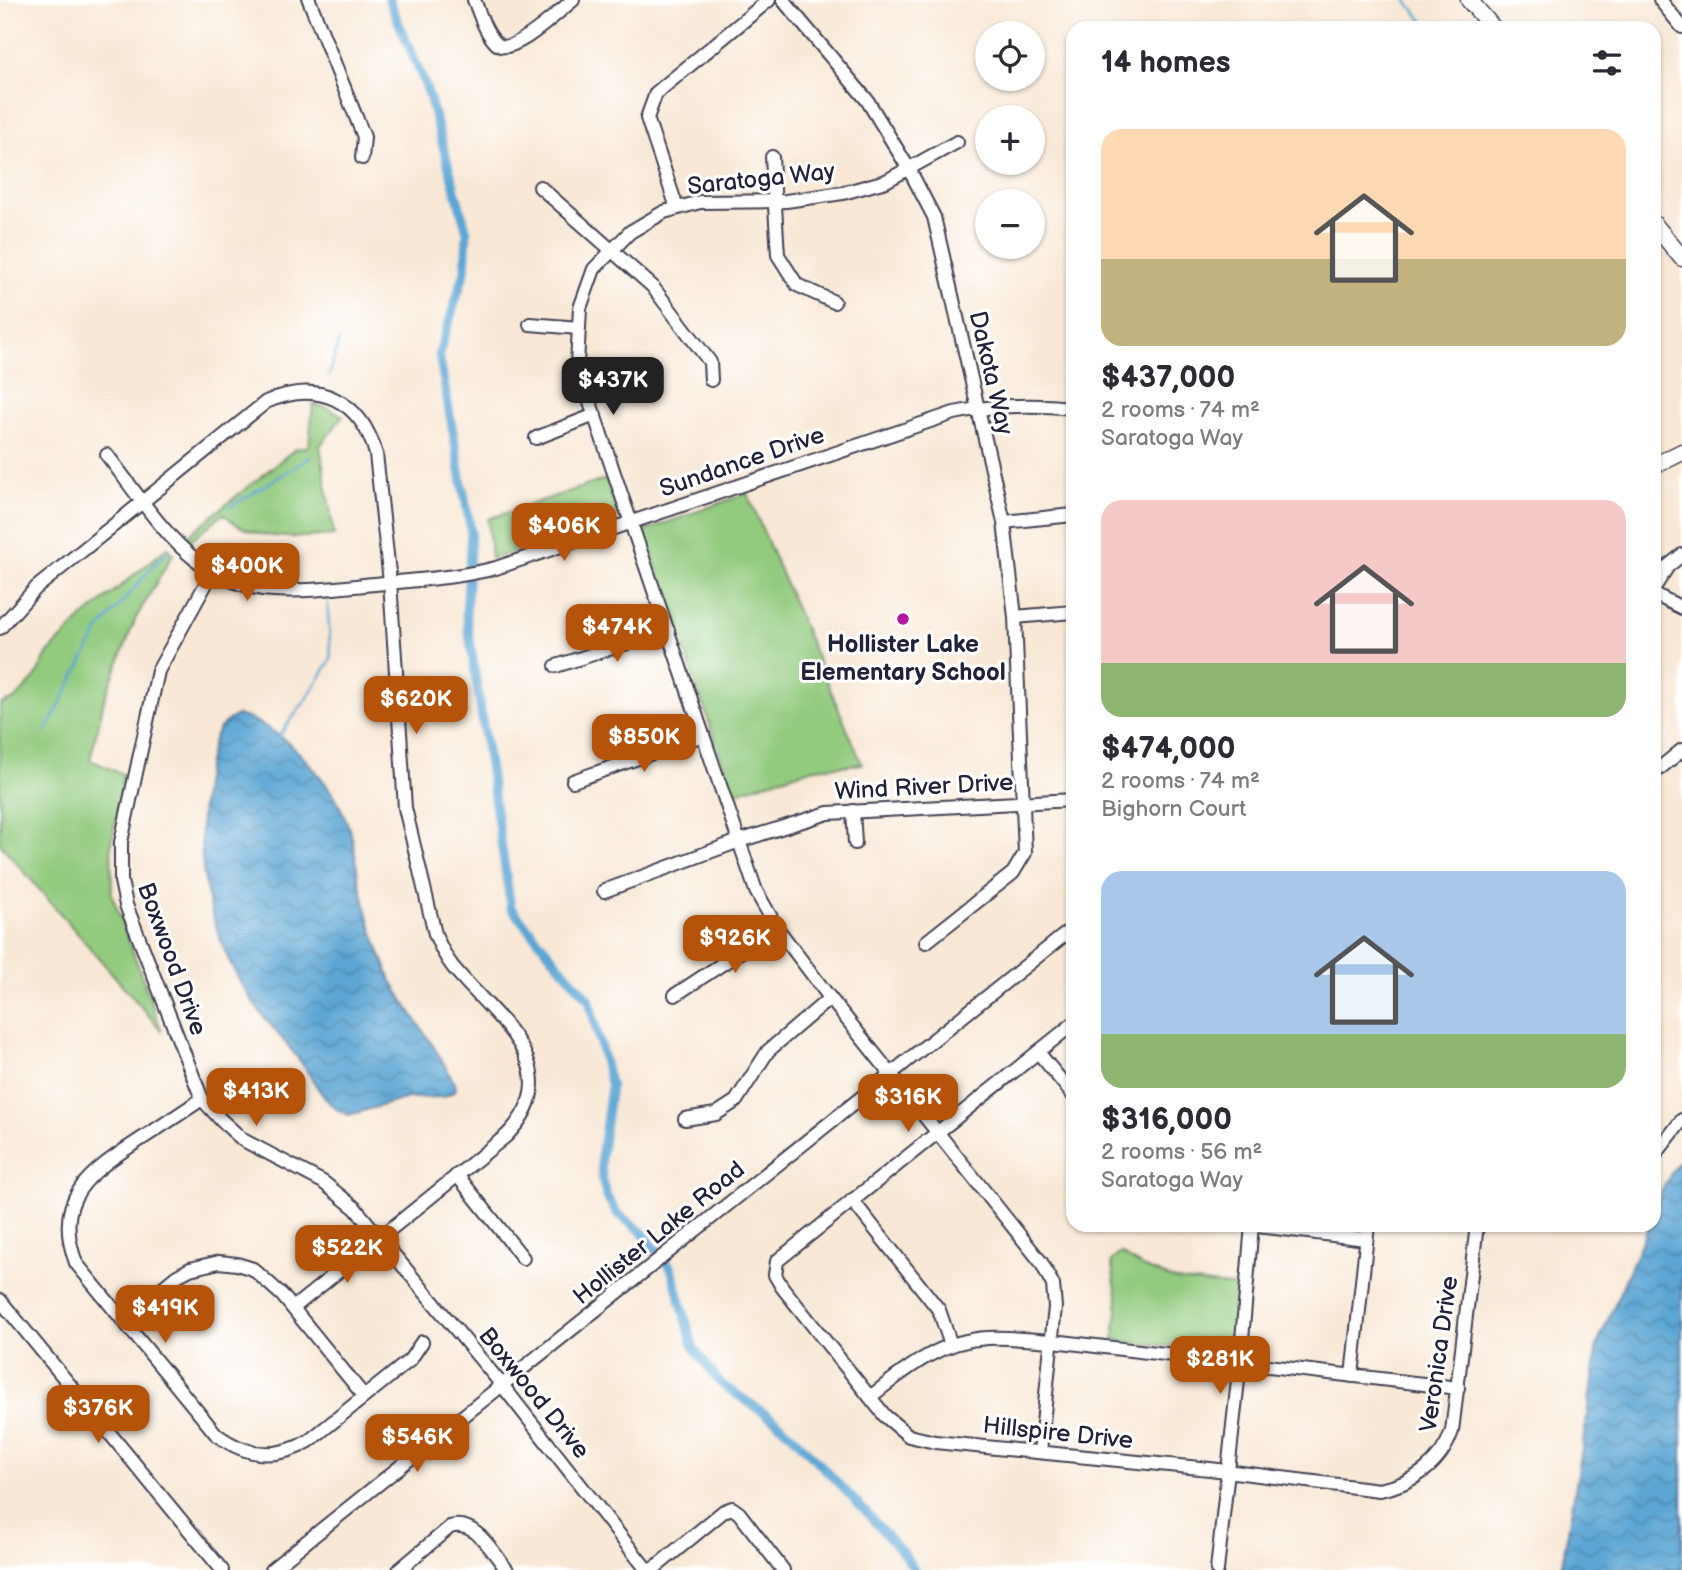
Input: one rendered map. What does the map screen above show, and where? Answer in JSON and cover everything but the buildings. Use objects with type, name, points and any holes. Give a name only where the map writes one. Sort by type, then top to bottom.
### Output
[{"type":"main road","points":[[1473,1],[1488,21]]},
{"type":"main road","points":[[1661,232],[1682,258]]},
{"type":"main road","points":[[1661,464],[1682,452]]},
{"type":"street","points":[[309,0],[364,137],[362,158]]},
{"type":"street","points":[[474,0],[487,30],[494,40],[504,47],[525,38],[573,0]]},
{"type":"street","points":[[677,208],[647,118],[656,93],[769,0]]},
{"type":"street","name":"Dakota Way","points":[[783,0],[867,100],[909,169],[934,218],[1004,522],[1015,617],[1025,853],[1013,873],[926,942]]},
{"type":"street","points":[[1660,0],[1682,27]]},
{"type":"street","name":"Saratoga Way","points":[[957,142],[886,181],[843,193],[774,201],[700,202],[664,212],[630,232],[594,269],[580,308],[577,364],[756,891],[777,928],[830,999],[1047,1273],[1054,1291],[1053,1341],[1040,1452]]},
{"type":"street","points":[[772,157],[778,255],[797,285],[834,302]]},
{"type":"street","points":[[540,187],[652,286],[710,362],[711,380]]},
{"type":"street","points":[[530,324],[579,328]]},
{"type":"street","points":[[0,628],[36,589],[266,402],[302,392],[325,395],[346,407],[365,425],[371,436],[376,454],[390,582],[405,808],[435,934],[452,965],[519,1040],[527,1055],[531,1091],[527,1109],[519,1124],[293,1308]]},
{"type":"street","name":"Sundance Drive","points":[[107,455],[178,544],[197,561],[245,585],[273,590],[306,590],[486,571],[930,421],[978,408],[1022,405],[1066,408]]},
{"type":"street","points":[[536,438],[594,415]]},
{"type":"street","points":[[1661,464],[1682,446]]},
{"type":"street","points":[[1004,522],[1066,516]]},
{"type":"street","points":[[1661,577],[1668,566],[1682,555]]},
{"type":"street","name":"Boxwood Drive","points":[[212,570],[158,671],[121,842],[120,865],[126,905],[202,1099],[243,1140],[323,1182],[355,1208],[502,1385],[649,1570]]},
{"type":"street","points":[[1661,598],[1682,608]]},
{"type":"street","points":[[1015,617],[1066,613]]},
{"type":"street","points":[[556,666],[668,630]]},
{"type":"street","points":[[573,781],[704,735]]},
{"type":"street","points":[[1661,767],[1682,750]]},
{"type":"street","name":"Wind River Drive","points":[[604,891],[739,841],[828,813],[1066,800]]},
{"type":"street","points":[[853,811],[855,843]]},
{"type":"street","points":[[675,995],[777,928]]},
{"type":"street","name":"Hollister Lake Road","points":[[271,1570],[1066,934]]},
{"type":"street","points":[[685,1119],[716,1114],[736,1101],[768,1051],[830,999]]},
{"type":"street","points":[[951,1345],[939,1310],[852,1200],[1066,1030]]},
{"type":"street","points":[[1038,1052],[1066,1086]]},
{"type":"street","points":[[202,1099],[86,1178],[74,1200],[68,1224],[76,1263],[216,1434],[242,1450],[268,1455],[295,1450],[410,1360],[422,1342]]},
{"type":"street","points":[[1661,1147],[1682,1120]]},
{"type":"street","points":[[457,1175],[523,1258]]},
{"type":"street","name":"Hillspire Drive","points":[[852,1200],[780,1258],[774,1268],[775,1275],[870,1397],[896,1427],[909,1436],[920,1440],[1379,1490],[1395,1487],[1417,1477]]},
{"type":"street","points":[[1217,1570],[1240,1363],[1250,1232]]},
{"type":"street","points":[[1308,1232],[1366,1239]]},
{"type":"street","points":[[1352,1376],[1367,1232]]},
{"type":"street","name":"Veronica Drive","points":[[1417,1477],[1447,1446],[1452,1431],[1476,1232]]},
{"type":"street","points":[[123,1320],[177,1276],[203,1264],[219,1262],[253,1269],[268,1280],[293,1308],[364,1396]]},
{"type":"street","points":[[0,1300],[222,1570]]},
{"type":"street","points":[[870,1397],[930,1353],[951,1345],[989,1338],[1053,1341],[1458,1388]]},
{"type":"street","points":[[649,1570],[724,1511],[732,1508],[739,1513],[783,1570]]},
{"type":"street","points":[[399,1570],[450,1527],[465,1525],[475,1530],[507,1570]]},
{"type":"green space","points":[[313,404],[343,416],[320,446],[334,535],[287,537],[263,534],[241,527],[223,514],[190,541],[186,537],[295,449],[309,446]]},
{"type":"green space","points":[[606,479],[617,511],[616,517],[491,559],[488,519]]},
{"type":"green space","points":[[747,493],[862,764],[815,768],[733,793],[644,531]]},
{"type":"green space","points":[[168,547],[173,554],[136,618],[104,700],[90,760],[123,774],[111,845],[112,895],[162,1031],[0,844],[0,704],[15,699],[35,678],[48,653],[81,619]]},
{"type":"green space","points":[[1120,1253],[1145,1268],[1175,1280],[1237,1287],[1230,1353],[1114,1340],[1118,1300],[1111,1261]]},
{"type":"water","points":[[238,715],[274,732],[291,746],[307,761],[334,797],[351,834],[364,900],[388,973],[449,1072],[456,1087],[455,1091],[443,1097],[408,1098],[349,1115],[341,1112],[327,1100],[300,1061],[258,1010],[237,976],[224,948],[206,889],[201,828],[202,798],[215,736],[224,724]]},
{"type":"water","points":[[1682,1157],[1682,1570],[1561,1570],[1597,1345],[1646,1232],[1661,1232],[1661,1195]]},
{"type":"waterway","points":[[389,0],[427,89],[467,232],[465,271],[439,354],[471,532],[466,614],[511,908],[589,1000],[611,1087],[601,1158],[602,1179],[607,1197],[617,1213],[642,1232],[671,1268],[694,1348],[720,1383],[792,1435],[866,1512],[906,1557],[914,1570]]},
{"type":"waterway","points":[[1406,0],[1423,21]]},
{"type":"waterway","points":[[329,376],[339,340]]},
{"type":"waterway","points":[[230,507],[311,457]]},
{"type":"waterway","points":[[46,731],[99,630],[169,551]]},
{"type":"waterway","points":[[279,736],[308,697],[331,659],[327,599]]},
{"type":"place","name":"Hollister Lake Elementary School","points":[[903,619]]}]
